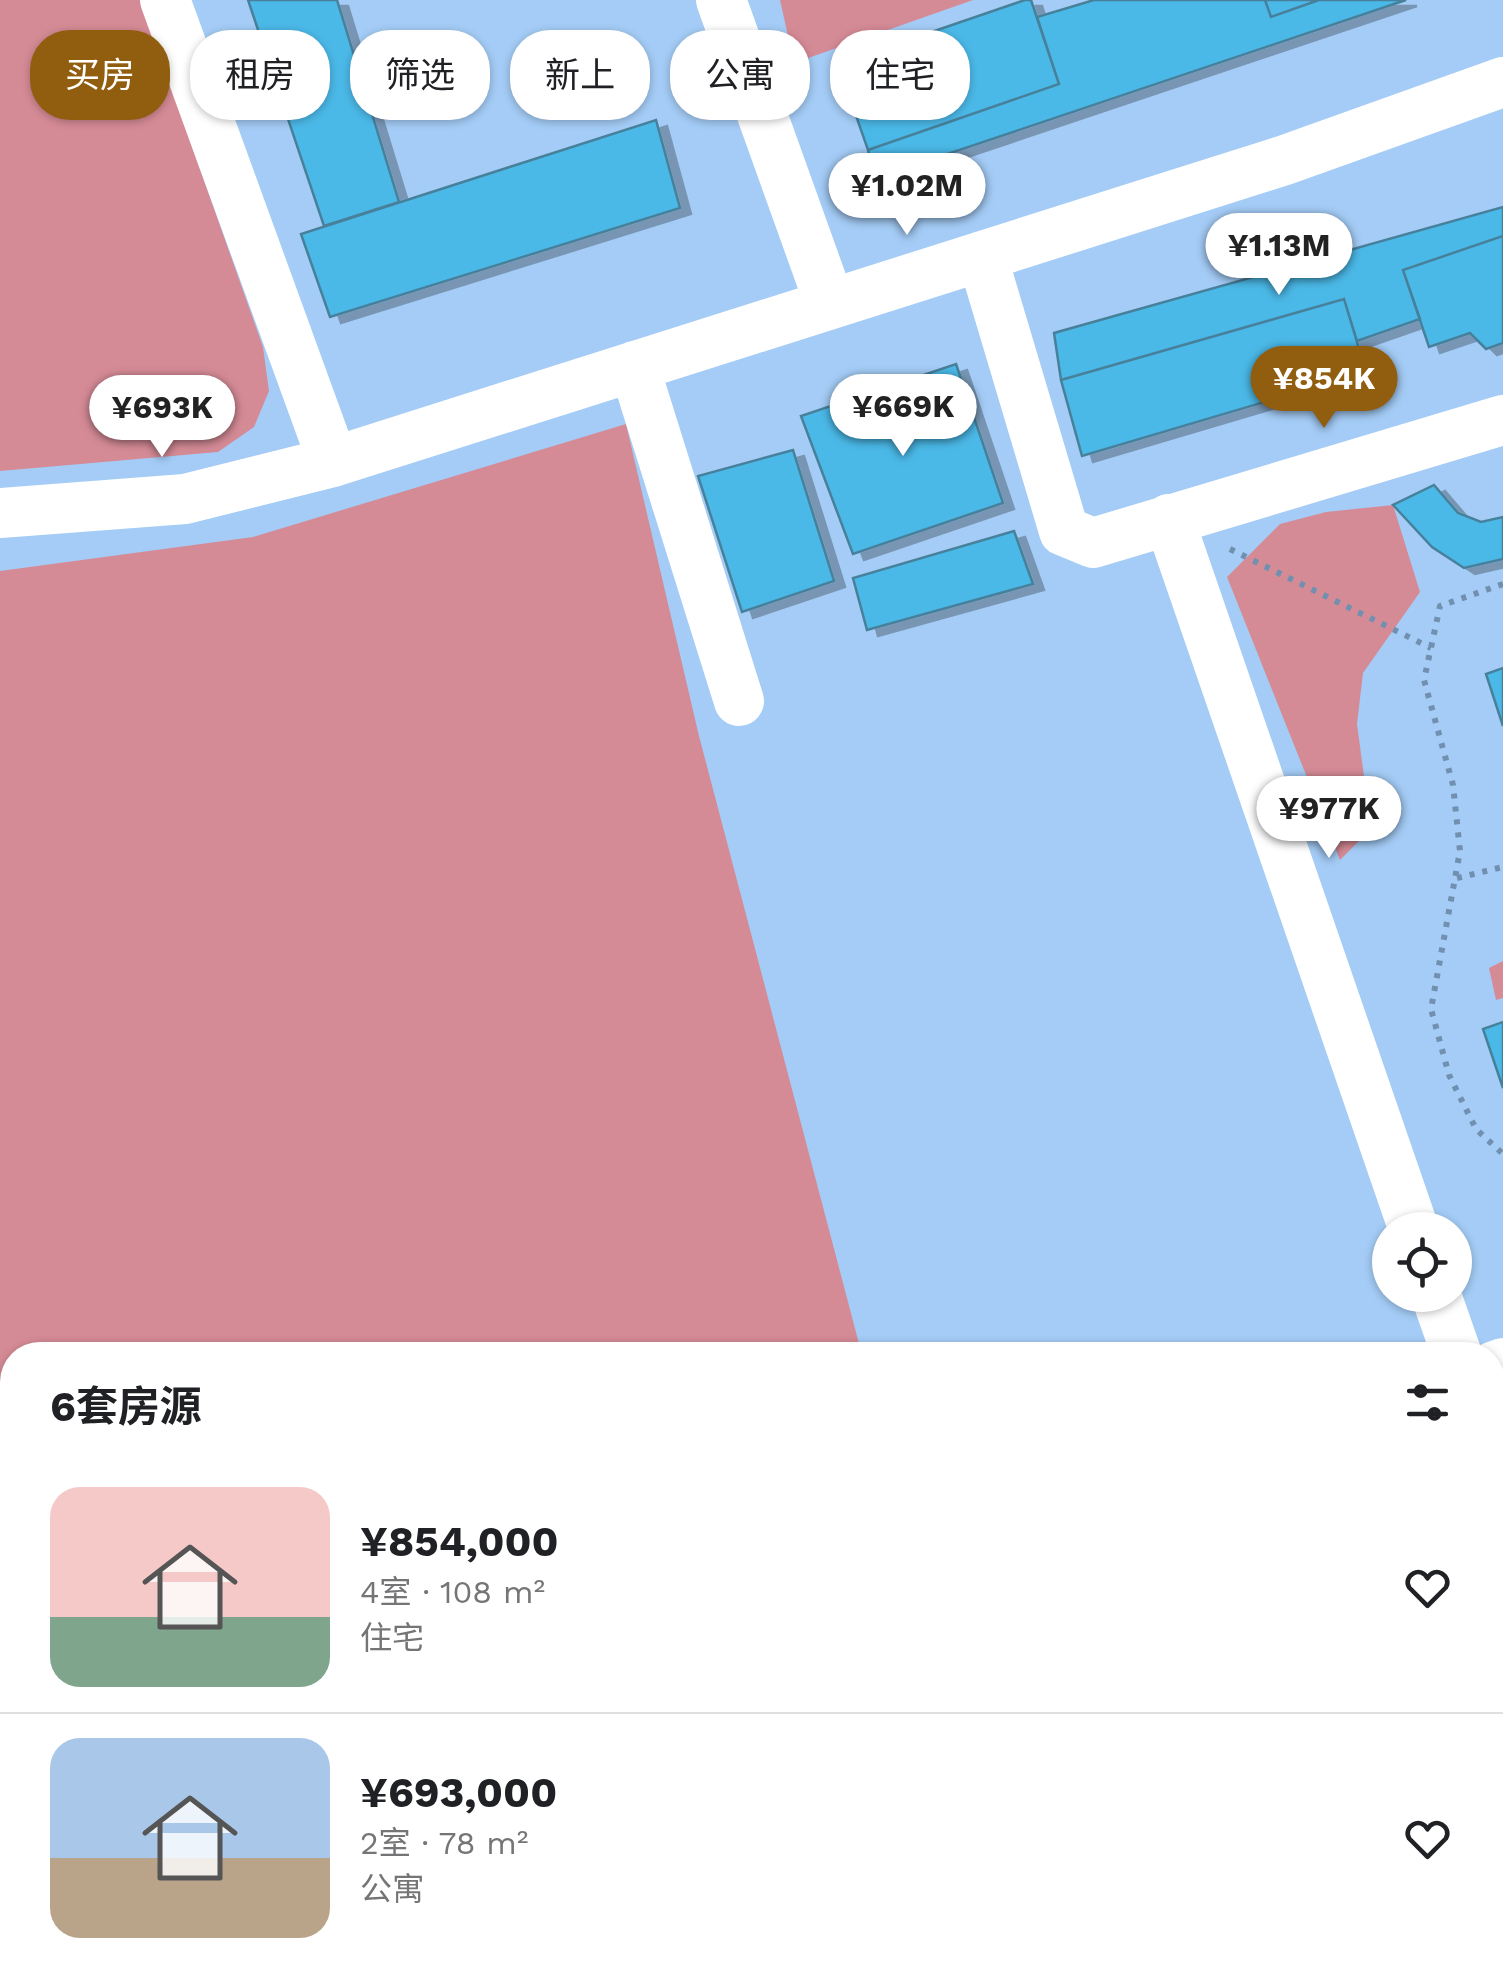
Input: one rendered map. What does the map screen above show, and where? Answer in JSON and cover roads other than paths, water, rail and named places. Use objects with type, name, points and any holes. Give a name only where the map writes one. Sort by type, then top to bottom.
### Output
[{"type":"street","points":[[165,0],[334,462]]},
{"type":"street","points":[[721,0],[830,304]]},
{"type":"street","points":[[0,513],[185,499],[334,462],[1285,160],[1503,82]]},
{"type":"street","points":[[982,256],[1064,532],[1093,543],[1503,420]]},
{"type":"street","points":[[634,366],[740,701]]},
{"type":"street","points":[[1168,519],[1408,1212]]},
{"type":"street","points":[[1442,1312],[1452,1342]]}]
